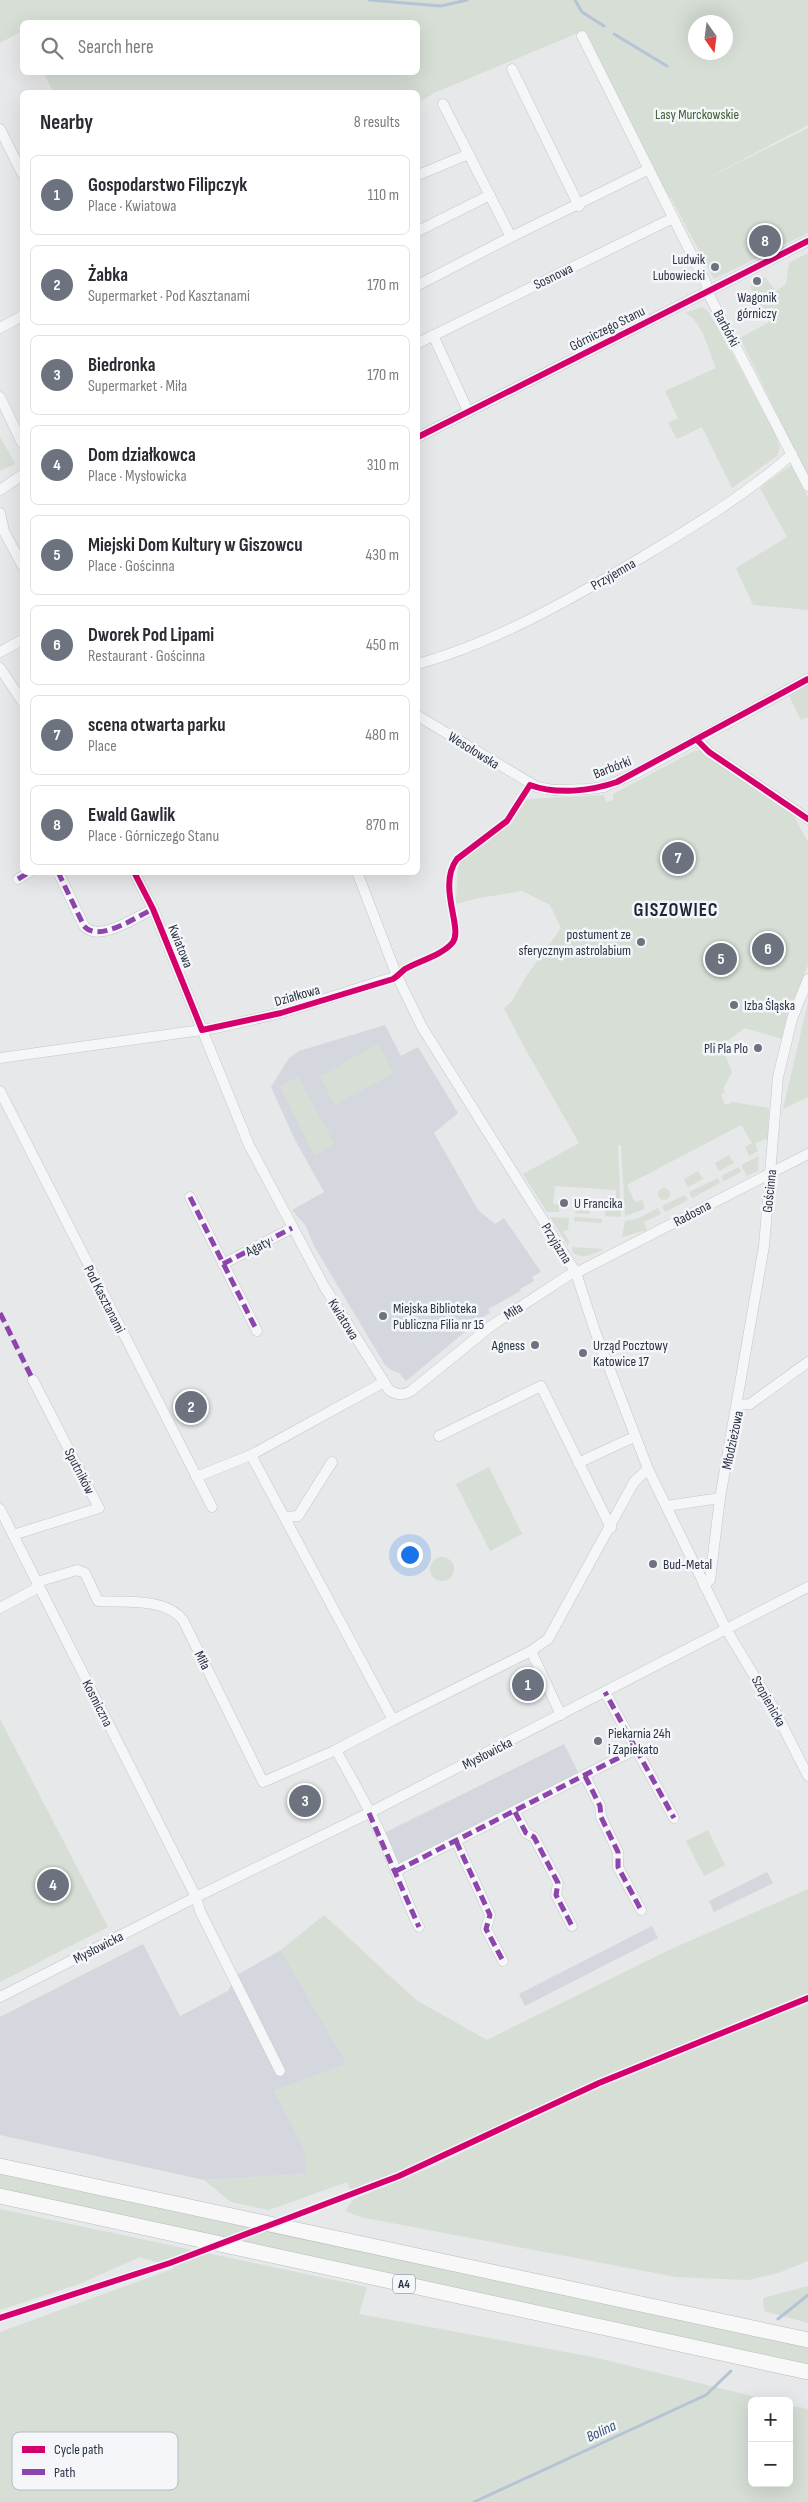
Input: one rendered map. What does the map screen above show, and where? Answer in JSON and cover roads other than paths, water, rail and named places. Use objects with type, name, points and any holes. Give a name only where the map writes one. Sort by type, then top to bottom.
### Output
[{"type":"highway","name":"A4","points":[[0,2166],[808,2340]]},
{"type":"highway","name":"A4","points":[[0,2196],[808,2372]]},
{"type":"street","name":"Barbórki","points":[[582,36],[708,291],[808,486]]},
{"type":"street","points":[[512,70],[579,206]]},
{"type":"street","points":[[443,104],[512,237]]},
{"type":"street","points":[[0,129],[3,142],[20,170]]},
{"type":"street","points":[[420,173],[469,154]]},
{"type":"street","points":[[420,284],[512,237],[579,206],[649,169]]},
{"type":"street","points":[[420,231],[490,195]]},
{"type":"street","name":"Sosnowa","points":[[420,342],[673,218]]},
{"type":"street","name":"Górniczego Stanu","points":[[420,436],[808,241]]},
{"type":"street","points":[[0,328],[20,317]]},
{"type":"street","points":[[434,335],[468,411]]},
{"type":"street","points":[[0,397],[20,439]]},
{"type":"street","name":"Przyjemna","points":[[420,663],[440,658],[505,631],[608,577],[713,515],[792,454]]},
{"type":"street","points":[[0,490],[20,476]]},
{"type":"street","points":[[0,513],[2,532],[20,562]]},
{"type":"street","points":[[0,652],[20,641]]},
{"type":"street","points":[[0,668],[20,698]]},
{"type":"street","name":"Barbórki","points":[[530,785],[553,790],[604,787],[634,774],[808,679]]},
{"type":"street","name":"Wesołowska","points":[[420,717],[530,785]]},
{"type":"street","points":[[697,740],[709,752],[808,819]]},
{"type":"street","points":[[18,879],[25,875]]},
{"type":"street","points":[[59,875],[84,926],[90,931],[103,933],[153,909]]},
{"type":"street","name":"Kwiatowa","points":[[136,875],[153,909],[249,1144],[324,1286],[384,1382]]},
{"type":"street","name":"Przyjazna","points":[[358,875],[397,976],[434,1048],[576,1274],[594,1331],[634,1437],[726,1629]]},
{"type":"street","name":"Działkowa","points":[[0,1058],[202,1030],[281,1013],[397,976]]},
{"type":"street","name":"Gościnna","points":[[737,1405],[764,1246],[778,1077],[792,1019],[808,979]]},
{"type":"street","name":"Pod Kasztanami","points":[[0,1091],[212,1507]]},
{"type":"street","name":"Radosna","points":[[576,1274],[771,1171],[808,1154]]},
{"type":"street","points":[[190,1197],[257,1330]]},
{"type":"street","name":"Agaty","points":[[223,1264],[292,1228]]},
{"type":"street","name":"Miła","points":[[384,1382],[395,1393],[405,1394],[411,1391],[491,1326],[569,1274],[576,1274]]},
{"type":"street","name":"Młodzieżowa","points":[[704,1585],[710,1580],[720,1498],[737,1405],[750,1404],[808,1362]]},
{"type":"street","name":"Sputników","points":[[13,1535],[99,1508],[33,1380]]},
{"type":"street","points":[[196,1477],[251,1455],[384,1382]]},
{"type":"street","points":[[438,1436],[541,1386],[611,1528]]},
{"type":"street","points":[[578,1463],[634,1437]]},
{"type":"street","points":[[251,1455],[286,1517],[393,1720]]},
{"type":"street","points":[[286,1517],[298,1516],[332,1462]]},
{"type":"street","name":"Miła","points":[[38,1584],[76,1570],[82,1571],[85,1573],[98,1601],[159,1604],[173,1610],[183,1620],[263,1782],[336,1750],[531,1651],[548,1638],[611,1528],[634,1482],[648,1469]]},
{"type":"street","points":[[666,1506],[720,1498]]},
{"type":"street","name":"Kosmiczna","points":[[0,1509],[196,1897]]},
{"type":"street","points":[[0,1608],[38,1584]]},
{"type":"street","name":"Mysłowicka","points":[[0,1997],[196,1897],[370,1813],[808,1586]]},
{"type":"street","name":"Szopienicka","points":[[726,1629],[773,1707],[808,1776]]},
{"type":"street","points":[[531,1651],[562,1715]]},
{"type":"street","points":[[605,1692],[674,1818]]},
{"type":"street","points":[[396,1871],[636,1749]]},
{"type":"street","points":[[336,1750],[370,1813],[419,1927]]},
{"type":"street","points":[[585,1776],[600,1806],[602,1817],[618,1852],[618,1867],[641,1910]]},
{"type":"street","points":[[515,1812],[526,1833],[534,1838],[558,1883],[556,1895],[572,1926]]},
{"type":"street","points":[[456,1842],[490,1915],[486,1929],[503,1961]]},
{"type":"street","points":[[196,1897],[200,1911],[229,1972],[280,2070]]},
{"type":"waterway","points":[[369,0],[441,6],[467,0]]},
{"type":"waterway","points":[[575,0],[582,12],[604,26]]},
{"type":"waterway","points":[[614,34],[667,66]]},
{"type":"waterway","name":"Bolina","points":[[778,2319],[808,2295]]},
{"type":"waterway","name":"Bolina","points":[[474,2502],[706,2395],[731,2371]]},
{"type":"place","name":"Ewald Gawlik","points":[[765,241]]},
{"type":"place","name":"Ludwik Lubowiecki","points":[[715,267]]},
{"type":"place","name":"Wagonik górniczy","points":[[757,281]]},
{"type":"place","name":"scena otwarta parku","points":[[678,858]]},
{"type":"place","name":"postument ze sferycznym astrolabium","points":[[641,942]]},
{"type":"place","name":"Dworek Pod Lipami","points":[[768,949]]},
{"type":"place","name":"Miejski Dom Kultury w Giszowcu","points":[[721,959]]},
{"type":"place","name":"Izba Śląska","points":[[734,1005]]},
{"type":"place","name":"Pli Pla Plo","points":[[758,1048]]},
{"type":"place","name":"U Francika","points":[[564,1203]]},
{"type":"place","name":"Miejska Biblioteka Publiczna Filia nr 15","points":[[383,1316]]},
{"type":"place","name":"Agness","points":[[535,1345]]},
{"type":"place","name":"Urząd Pocztowy Katowice 17","points":[[583,1353]]},
{"type":"place","name":"Żabka","points":[[191,1407]]},
{"type":"place","name":"Bud-Metal","points":[[653,1564]]},
{"type":"place","name":"Gospodarstwo Filipczyk","points":[[528,1685]]},
{"type":"place","name":"Piekarnia 24h i Zapiekato","points":[[598,1741]]},
{"type":"place","name":"Biedronka","points":[[305,1801]]},
{"type":"place","name":"Dom działkowca","points":[[53,1885]]},
{"type":"district","name":"GISZOWIEC","points":[[676,909]]},
{"type":"park label","name":"Lasy Murckowskie","points":[[697,114]]}]
